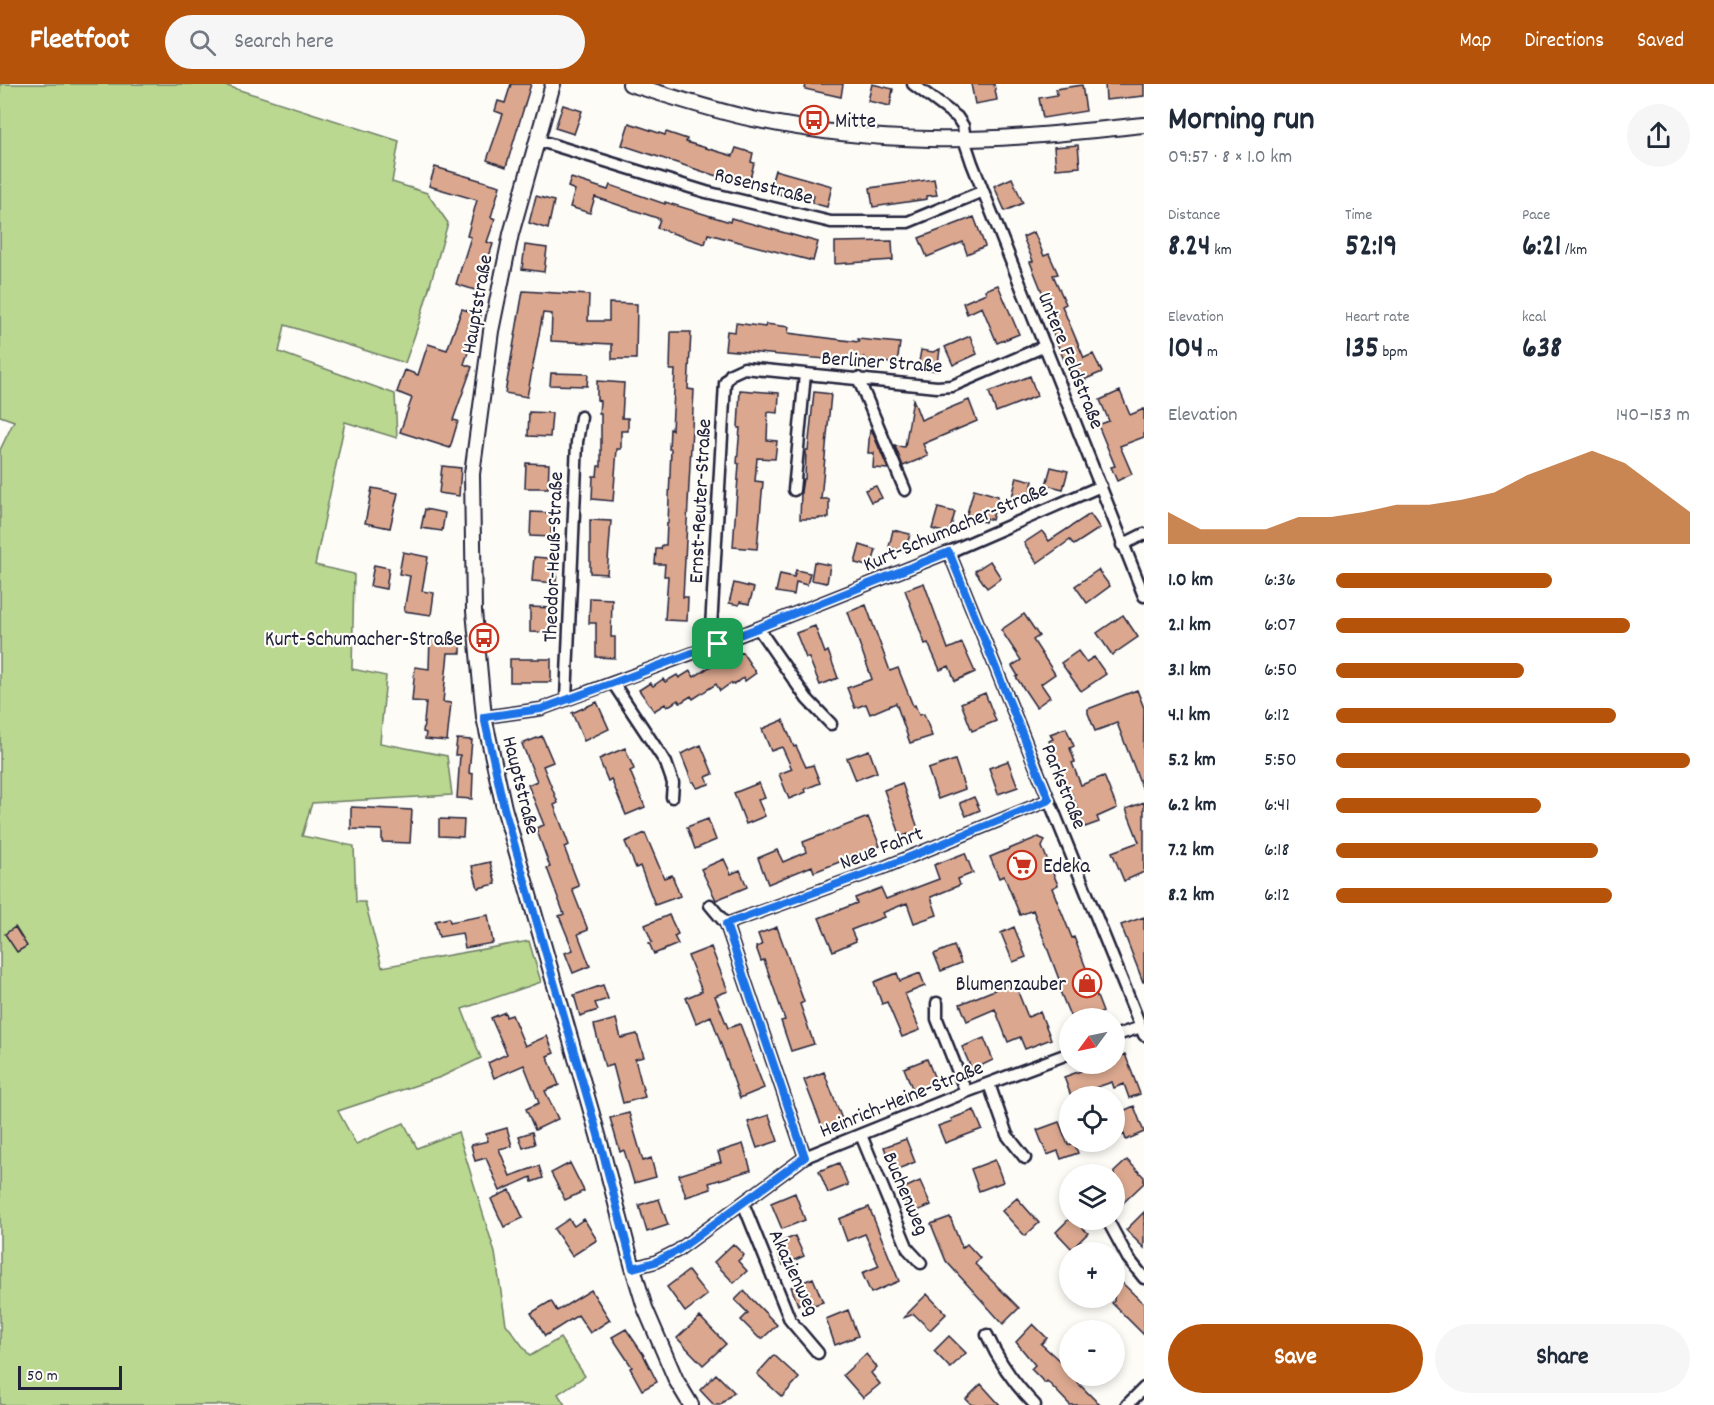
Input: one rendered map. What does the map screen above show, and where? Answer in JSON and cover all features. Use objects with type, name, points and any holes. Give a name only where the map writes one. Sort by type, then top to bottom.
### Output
[{"type":"street","name":"Hauptstraße","points":[[553,84],[511,234],[491,331],[472,474],[474,611],[484,717],[504,808],[645,1308],[676,1380],[691,1405]]},
{"type":"street","points":[[630,84],[752,119],[838,133],[882,137],[965,139],[1059,134],[1144,125]]},
{"type":"street","name":"Untere Feldstraße","points":[[913,84],[957,117],[963,126],[965,139],[983,191],[1144,596]]},
{"type":"street","name":"Rosenstraße","points":[[537,140],[706,192],[831,222],[908,222],[983,191]]},
{"type":"street","name":"Berliner Straße","points":[[744,368],[938,387],[951,386],[1045,346]]},
{"type":"street","name":"Ernst-Reuter-Straße","points":[[718,644],[711,628],[725,383],[731,374],[744,368]]},
{"type":"street","points":[[794,490],[805,374]]},
{"type":"street","points":[[858,378],[905,490]]},
{"type":"street","name":"Theodor-Heuß-Straße","points":[[566,699],[576,442],[581,417]]},
{"type":"street","name":"Kurt-Schumacher-Straße","points":[[484,717],[541,709],[718,644],[949,552],[1101,486]]},
{"type":"street","points":[[1122,545],[1144,534]]},
{"type":"street","name":"Parkstraße","points":[[949,552],[1142,1031]]},
{"type":"street","points":[[758,628],[807,699],[831,724]]},
{"type":"street","points":[[613,683],[666,763],[673,783],[672,797]]},
{"type":"street","name":"Neue Fahrt","points":[[726,924],[885,867],[1049,800]]},
{"type":"street","points":[[710,906],[726,924],[805,1157]]},
{"type":"street","points":[[937,1003],[938,1020],[966,1092]]},
{"type":"street","points":[[1125,1034],[1142,1031]]},
{"type":"street","name":"Heinrich-Heine-Straße","points":[[633,1268],[655,1262],[677,1251],[805,1157],[1059,1057]]},
{"type":"street","points":[[988,1084],[1007,1135],[1025,1158]]},
{"type":"street","name":"Buchenweg","points":[[861,1135],[908,1249],[921,1263]]},
{"type":"street","name":"Akazienweg","points":[[743,1203],[790,1320],[819,1353]]},
{"type":"street","points":[[1113,1230],[1128,1257],[1144,1278]]},
{"type":"street","points":[[987,1335],[998,1359],[1022,1392],[1035,1405]]},
{"type":"street","points":[[1127,1405],[1144,1388]]},
{"type":"green space","points":[[0,84],[221,84],[399,141],[392,182],[427,193],[448,223],[405,363],[285,325],[279,352],[395,394],[397,438],[345,422],[315,565],[354,574],[352,669],[386,676],[380,743],[447,756],[452,795],[312,803],[302,836],[354,846],[356,902],[365,902],[382,967],[529,941],[541,982],[462,1009],[481,1058],[441,1077],[338,1111],[356,1144],[404,1123],[417,1148],[458,1132],[495,1253],[506,1324],[530,1356],[560,1338],[585,1376],[558,1394],[565,1405],[0,1405],[0,450],[14,421],[0,416]]},
{"type":"building","points":[[511,84],[531,84],[506,167],[487,160],[503,114],[495,111],[498,101],[505,103]]},
{"type":"building","points":[[806,84],[843,84],[841,97],[805,89]]},
{"type":"building","points":[[872,84],[893,89],[890,106],[868,101]]},
{"type":"building","points":[[971,84],[994,84],[997,100],[975,104]]},
{"type":"building","points":[[1105,84],[1144,84],[1144,96],[1106,100]]},
{"type":"building","points":[[1082,85],[1086,111],[1043,118],[1039,98],[1057,95],[1056,89]]},
{"type":"building","points":[[563,105],[582,111],[574,134],[555,128]]},
{"type":"building","points":[[629,123],[665,135],[666,132],[687,139],[686,142],[733,156],[736,148],[753,153],[751,162],[754,163],[750,179],[746,178],[744,185],[622,145]]},
{"type":"building","points":[[1078,145],[1080,167],[1056,169],[1054,147]]},
{"type":"building","points":[[435,167],[500,186],[491,217],[495,219],[487,242],[493,244],[478,291],[456,284],[471,237],[467,236],[477,200],[429,186]]},
{"type":"building","points":[[775,170],[832,186],[827,207],[812,203],[814,196],[788,189],[786,196],[769,191]]},
{"type":"building","points":[[571,178],[608,190],[610,185],[665,204],[665,202],[730,222],[731,218],[818,242],[813,261],[708,234],[705,244],[657,228],[660,219],[595,197],[590,213],[570,207],[575,190],[568,187]]},
{"type":"building","points":[[1012,178],[1023,203],[1005,211],[994,186]]},
{"type":"building","points":[[934,179],[937,195],[927,196],[927,199],[873,207],[870,188]]},
{"type":"building","points":[[536,196],[554,201],[548,229],[529,223]]},
{"type":"building","points":[[974,217],[985,246],[967,254],[963,242],[927,257],[919,238]]},
{"type":"building","points":[[1034,232],[1044,256],[1049,254],[1058,274],[1053,275],[1066,304],[1062,306],[1084,358],[1093,354],[1102,372],[1074,384],[1052,331],[1057,329],[1030,262],[1033,261],[1023,237]]},
{"type":"building","points":[[892,241],[893,260],[835,264],[835,242]]},
{"type":"building","points":[[525,245],[547,248],[544,272],[522,269]]},
{"type":"building","points":[[998,285],[1019,334],[997,343],[982,307],[967,314],[963,303]]},
{"type":"building","points":[[523,291],[589,295],[588,321],[609,321],[609,303],[637,304],[636,359],[612,359],[612,344],[551,341],[552,314],[543,313],[527,397],[505,393]]},
{"type":"building","points":[[462,309],[481,315],[464,364],[472,367],[453,420],[458,421],[450,448],[400,432],[412,398],[397,392],[405,370],[418,375],[428,344],[447,350]]},
{"type":"building","points":[[736,323],[765,327],[766,324],[789,327],[788,333],[859,342],[858,339],[900,343],[897,364],[866,360],[864,356],[864,360],[859,361],[725,350],[727,331],[735,332]]},
{"type":"building","points":[[671,332],[691,332],[688,389],[694,390],[683,597],[688,597],[687,621],[665,620],[668,576],[664,576],[665,564],[655,564],[656,549],[661,549],[662,545],[666,545],[668,523],[671,449],[669,449],[675,370],[670,370]]},
{"type":"building","points":[[970,336],[977,354],[953,365],[945,347]]},
{"type":"building","points":[[940,349],[937,371],[918,368],[921,350],[933,352]]},
{"type":"building","points":[[551,373],[588,374],[587,386],[550,385]]},
{"type":"building","points":[[1030,376],[1037,396],[996,412],[989,392]]},
{"type":"building","points":[[597,381],[624,383],[622,418],[628,418],[628,431],[621,431],[621,449],[617,449],[613,501],[592,499],[593,476],[597,476],[598,466],[601,466],[601,414],[599,414],[600,401],[597,400]]},
{"type":"building","points":[[740,390],[779,393],[778,413],[768,412],[767,440],[777,441],[775,459],[757,458],[755,481],[763,482],[757,549],[733,547],[739,464],[737,463]]},
{"type":"building","points":[[1120,391],[1130,415],[1144,409],[1144,437],[1120,446],[1132,474],[1117,481],[1111,467],[1115,466],[1098,425],[1109,421],[1100,400]]},
{"type":"building","points":[[814,392],[831,394],[821,499],[829,499],[829,518],[800,519],[801,492],[803,479],[805,479],[806,450],[808,450]]},
{"type":"building","points":[[913,399],[921,420],[969,400],[977,421],[923,444],[928,456],[903,466],[895,446],[905,447]]},
{"type":"building","points":[[529,412],[552,413],[550,437],[528,436]]},
{"type":"building","points":[[870,429],[888,469],[873,468],[874,453],[868,453]]},
{"type":"building","points":[[526,463],[549,464],[548,488],[525,488]]},
{"type":"building","points":[[442,466],[461,468],[459,496],[439,493]]},
{"type":"building","points":[[1051,467],[1068,471],[1063,489],[1046,485]]},
{"type":"building","points":[[1017,477],[1033,481],[1028,502],[1012,497]]},
{"type":"building","points":[[876,486],[882,498],[871,502],[865,490]]},
{"type":"building","points":[[372,488],[398,493],[390,528],[365,523]]},
{"type":"building","points":[[974,489],[998,496],[992,520],[986,518],[985,522],[966,517]]},
{"type":"building","points":[[938,508],[955,512],[949,534],[932,529]]},
{"type":"building","points":[[425,509],[445,513],[442,531],[421,528]]},
{"type":"building","points":[[531,512],[552,513],[551,537],[530,536]]},
{"type":"building","points":[[1090,514],[1100,528],[1074,545],[1070,540],[1037,563],[1024,543],[1042,531],[1049,541]]},
{"type":"building","points":[[590,520],[611,521],[607,574],[590,573]]},
{"type":"building","points":[[893,530],[910,534],[905,552],[889,547]]},
{"type":"building","points":[[860,545],[876,550],[871,567],[855,563]]},
{"type":"building","points":[[403,552],[428,557],[422,591],[434,593],[431,615],[404,611],[410,576],[399,574]]},
{"type":"building","points":[[534,557],[558,559],[556,583],[532,581]]},
{"type":"building","points":[[990,561],[1001,578],[987,588],[975,571]]},
{"type":"building","points":[[814,562],[830,565],[827,583],[811,580]]},
{"type":"building","points":[[374,565],[389,568],[386,589],[370,586]]},
{"type":"building","points":[[796,570],[810,573],[807,585],[796,582],[794,595],[776,592],[780,574],[794,577]]},
{"type":"building","points":[[1098,570],[1110,586],[1087,603],[1075,586]]},
{"type":"building","points":[[734,583],[754,588],[749,604],[729,603]]},
{"type":"building","points":[[924,583],[948,649],[962,643],[975,672],[955,681],[949,666],[940,670],[928,643],[925,644],[905,590]]},
{"type":"building","points":[[590,598],[612,599],[611,637],[615,637],[615,658],[596,657],[596,623],[589,623]]},
{"type":"building","points":[[866,605],[890,671],[898,668],[913,706],[915,705],[919,715],[924,714],[932,736],[910,743],[896,703],[870,714],[866,704],[855,708],[847,688],[872,679],[848,612]]},
{"type":"building","points":[[530,607],[553,608],[552,633],[530,632]]},
{"type":"building","points":[[1024,614],[1039,636],[1033,640],[1055,674],[1041,684],[1050,697],[1036,707],[1016,677],[1018,676],[1012,666],[1021,660],[1001,630]]},
{"type":"building","points":[[1123,615],[1138,637],[1112,655],[1097,633]]},
{"type":"building","points":[[815,626],[838,678],[820,685],[796,633]]},
{"type":"building","points":[[430,636],[461,636],[461,653],[448,653],[443,702],[451,703],[447,741],[425,739],[426,733],[423,732],[426,702],[412,701],[415,667],[429,669]]},
{"type":"building","points":[[1078,651],[1086,662],[1094,657],[1106,674],[1081,691],[1061,663]]},
{"type":"building","points":[[742,652],[756,673],[745,681],[744,678],[732,685],[731,683],[720,691],[716,684],[693,699],[691,696],[680,703],[678,700],[667,707],[665,704],[654,711],[639,690],[650,683],[653,686],[663,679],[665,682],[677,675],[679,678],[690,671],[694,677],[717,662],[718,664],[729,657],[731,660]]},
{"type":"building","points":[[510,659],[551,659],[551,682],[510,682]]},
{"type":"building","points":[[1137,690],[1144,708],[1143,790],[1117,723],[1095,731],[1088,713],[1088,709]]},
{"type":"building","points":[[985,693],[996,721],[972,731],[961,703]]},
{"type":"building","points":[[597,702],[609,729],[584,741],[572,713]]},
{"type":"building","points":[[783,720],[794,747],[796,746],[806,767],[813,765],[820,783],[789,799],[779,774],[792,769],[782,747],[771,751],[762,729]]},
{"type":"building","points":[[1066,728],[1074,746],[1070,748],[1075,762],[1072,763],[1081,785],[1104,776],[1117,808],[1097,817],[1099,822],[1085,827],[1071,793],[1067,794],[1049,741],[1053,739],[1050,734]]},
{"type":"building","points":[[542,736],[553,762],[543,766],[558,803],[554,805],[569,845],[564,847],[579,886],[572,889],[588,930],[578,934],[590,966],[573,973],[565,953],[573,950],[559,916],[564,914],[547,868],[550,867],[536,828],[544,825],[528,785],[537,781],[522,744]]},
{"type":"building","points":[[457,739],[472,740],[469,773],[473,774],[472,799],[457,798],[460,755],[455,755]]},
{"type":"building","points":[[701,745],[713,774],[706,777],[709,784],[697,788],[692,782],[681,754]]},
{"type":"building","points":[[625,748],[634,769],[630,771],[645,807],[626,815],[611,779],[608,781],[599,759]]},
{"type":"building","points":[[869,750],[877,772],[856,780],[847,758]]},
{"type":"building","points":[[955,760],[965,789],[938,799],[928,769]]},
{"type":"building","points":[[1008,761],[1018,787],[998,794],[989,768]]},
{"type":"building","points":[[759,783],[765,798],[758,800],[765,816],[746,824],[734,793]]},
{"type":"building","points":[[902,783],[920,834],[910,838],[908,834],[901,837],[884,790]]},
{"type":"building","points":[[974,797],[980,810],[966,816],[960,803]]},
{"type":"building","points":[[1144,802],[1144,872],[1124,881],[1112,852],[1139,842],[1126,809]]},
{"type":"building","points":[[351,807],[412,810],[410,843],[382,842],[382,830],[351,829]]},
{"type":"building","points":[[868,817],[880,846],[814,872],[812,866],[768,884],[758,858],[777,850],[783,862],[806,852],[803,842]]},
{"type":"building","points":[[439,819],[464,820],[463,837],[439,836]]},
{"type":"building","points":[[708,819],[716,840],[695,849],[687,827]]},
{"type":"building","points":[[645,833],[664,878],[672,875],[680,896],[655,905],[640,866],[636,868],[625,842]]},
{"type":"building","points":[[1038,837],[1045,840],[1042,847],[1058,885],[1052,888],[1101,1008],[1067,1008],[1057,984],[1060,982],[1033,910],[1020,915],[1004,876],[999,878],[990,857]]},
{"type":"building","points":[[965,853],[973,873],[958,879],[960,885],[931,897],[937,915],[914,923],[907,903],[882,913],[884,917],[851,930],[856,941],[833,951],[819,918],[857,903],[855,898],[881,888],[886,899],[939,879],[934,865]]},
{"type":"building","points":[[724,859],[731,874],[740,870],[747,887],[716,900],[701,869]]},
{"type":"building","points":[[490,862],[496,884],[478,888],[472,866]]},
{"type":"building","points":[[488,915],[493,943],[465,948],[462,933],[439,937],[435,921],[449,918],[450,922]]},
{"type":"building","points":[[669,915],[678,934],[674,936],[678,944],[654,954],[645,925]]},
{"type":"building","points":[[1144,917],[1144,982],[1143,982],[1121,925]]},
{"type":"building","points":[[15,927],[27,946],[17,952],[5,934]]},
{"type":"building","points":[[777,927],[804,1002],[800,1004],[814,1044],[791,1051],[781,1021],[785,1020],[764,960],[761,961],[756,947],[762,945],[758,934]]},
{"type":"building","points":[[1014,927],[1026,957],[1013,962],[1001,933]]},
{"type":"building","points":[[954,946],[961,963],[941,971],[934,954]]},
{"type":"building","points":[[711,947],[728,991],[715,996],[728,1028],[740,1024],[764,1088],[740,1098],[711,1016],[696,1023],[686,998],[702,991],[688,956]]},
{"type":"building","points":[[897,973],[900,981],[920,973],[925,986],[905,994],[920,1030],[902,1037],[887,1002],[882,1004],[874,982]]},
{"type":"building","points":[[1014,982],[1028,1017],[1040,1012],[1051,1039],[1025,1049],[1020,1037],[1008,1042],[995,1009],[967,1021],[960,1004]]},
{"type":"building","points":[[603,985],[608,999],[595,1003],[598,1010],[580,1016],[574,995]]},
{"type":"building","points":[[505,1012],[506,1017],[512,1015],[525,1046],[547,1036],[554,1053],[547,1056],[559,1085],[545,1091],[558,1119],[535,1130],[526,1109],[539,1103],[524,1065],[494,1078],[488,1063],[507,1054],[491,1018]]},
{"type":"building","points":[[616,1019],[621,1038],[637,1034],[644,1057],[635,1059],[645,1097],[623,1103],[613,1065],[605,1067],[594,1025]]},
{"type":"building","points":[[984,1038],[993,1060],[972,1070],[962,1047]]},
{"type":"building","points":[[1125,1054],[1140,1094],[1129,1098],[1124,1084],[1113,1086],[1112,1082],[1100,1086],[1067,1086],[1064,1077],[1072,1074],[1125,1074]]},
{"type":"building","points":[[927,1059],[937,1084],[914,1093],[904,1068]]},
{"type":"building","points":[[824,1072],[843,1122],[823,1129],[804,1080]]},
{"type":"building","points":[[1134,1106],[1144,1132],[1126,1140],[1125,1137],[1125,1110]]},
{"type":"building","points":[[974,1110],[982,1129],[945,1143],[938,1126]]},
{"type":"building","points":[[629,1113],[643,1161],[651,1158],[656,1177],[634,1183],[624,1150],[620,1152],[610,1118]]},
{"type":"building","points":[[769,1115],[778,1141],[757,1148],[748,1122]]},
{"type":"building","points":[[1059,1122],[1059,1152],[1078,1153],[1061,1159],[1058,1151],[1047,1155],[1037,1130]]},
{"type":"building","points":[[507,1128],[512,1146],[499,1149],[510,1176],[539,1166],[543,1178],[532,1182],[531,1177],[500,1191],[486,1158],[475,1161],[471,1145],[488,1141],[486,1134]]},
{"type":"building","points":[[532,1132],[535,1144],[523,1148],[519,1136]]},
{"type":"building","points":[[906,1139],[915,1162],[893,1171],[884,1147]]},
{"type":"building","points":[[743,1144],[751,1170],[709,1183],[711,1189],[686,1197],[679,1175],[721,1162],[718,1152]]},
{"type":"building","points":[[995,1160],[1003,1182],[979,1191],[971,1169]]},
{"type":"building","points":[[1127,1160],[1144,1177],[1144,1183],[1125,1201],[1125,1164],[1123,1164]]},
{"type":"building","points":[[570,1163],[584,1191],[565,1200],[551,1173]]},
{"type":"building","points":[[839,1163],[848,1185],[828,1193],[819,1171]]},
{"type":"building","points":[[920,1181],[931,1205],[910,1214],[900,1190]]},
{"type":"building","points":[[510,1190],[523,1218],[504,1227],[491,1199]]},
{"type":"building","points":[[795,1193],[805,1220],[782,1229],[771,1203]]},
{"type":"building","points":[[1017,1198],[1039,1223],[1025,1236],[1002,1211]]},
{"type":"building","points":[[659,1199],[668,1225],[647,1232],[639,1205]]},
{"type":"building","points":[[869,1207],[899,1281],[871,1293],[862,1273],[879,1266],[865,1234],[847,1241],[839,1219]]},
{"type":"building","points":[[1144,1212],[1144,1248],[1126,1230]]},
{"type":"building","points":[[950,1217],[962,1248],[967,1244],[980,1258],[975,1264],[1019,1308],[1003,1324],[946,1261],[931,1224]]},
{"type":"building","points":[[569,1219],[574,1226],[584,1219],[597,1240],[572,1256],[554,1229]]},
{"type":"building","points":[[1059,1229],[1085,1230],[1088,1233],[1079,1242],[1065,1242],[1056,1232]]},
{"type":"building","points":[[795,1236],[804,1256],[783,1265],[774,1245]]},
{"type":"building","points":[[733,1244],[744,1255],[738,1261],[747,1271],[734,1283],[714,1262]]},
{"type":"building","points":[[688,1271],[707,1295],[685,1312],[667,1287]]},
{"type":"building","points":[[813,1278],[823,1302],[814,1305],[806,1297],[798,1305],[791,1287]]},
{"type":"building","points":[[1125,1286],[1144,1304],[1144,1335],[1117,1308],[1125,1308]]},
{"type":"building","points":[[591,1290],[610,1320],[590,1333],[578,1315],[545,1336],[531,1313],[551,1301],[557,1311]]},
{"type":"building","points":[[744,1291],[777,1325],[763,1338],[759,1338],[741,1320],[748,1313],[735,1300]]},
{"type":"building","points":[[927,1294],[946,1314],[930,1330],[914,1314],[903,1318]]},
{"type":"building","points":[[848,1310],[858,1336],[835,1345],[826,1319]]},
{"type":"building","points":[[700,1317],[726,1344],[703,1365],[677,1338]]},
{"type":"building","points":[[1033,1324],[1047,1338],[1041,1344],[1059,1360],[1059,1386],[1081,1386],[1100,1405],[1070,1405],[1047,1381],[1045,1383],[1031,1369],[1035,1365],[1016,1342]]},
{"type":"building","points":[[626,1329],[643,1354],[657,1382],[642,1390],[630,1368],[632,1367],[612,1337]]},
{"type":"building","points":[[949,1336],[966,1353],[950,1368],[934,1351]]},
{"type":"building","points":[[866,1354],[877,1367],[871,1373],[880,1384],[863,1398],[843,1375]]},
{"type":"building","points":[[774,1355],[799,1378],[782,1397],[757,1374]]},
{"type":"building","points":[[716,1374],[734,1392],[720,1405],[714,1405],[700,1390]]},
{"type":"building","points":[[981,1384],[1000,1405],[972,1405],[966,1399]]},
{"type":"place","name":"Mitte","points":[[814,120]]},
{"type":"place","name":"Kurt-Schumacher-Straße","points":[[484,638]]},
{"type":"place","name":"Edeka","points":[[1022,865]]},
{"type":"place","name":"Blumenzauber","points":[[1087,983]]},
{"type":"route","points":[[949,552],[1049,800],[885,867],[726,924],[805,1157],[677,1251],[655,1262],[633,1268],[598,1135],[504,808],[484,717],[541,709],[718,644],[949,552]]}]
